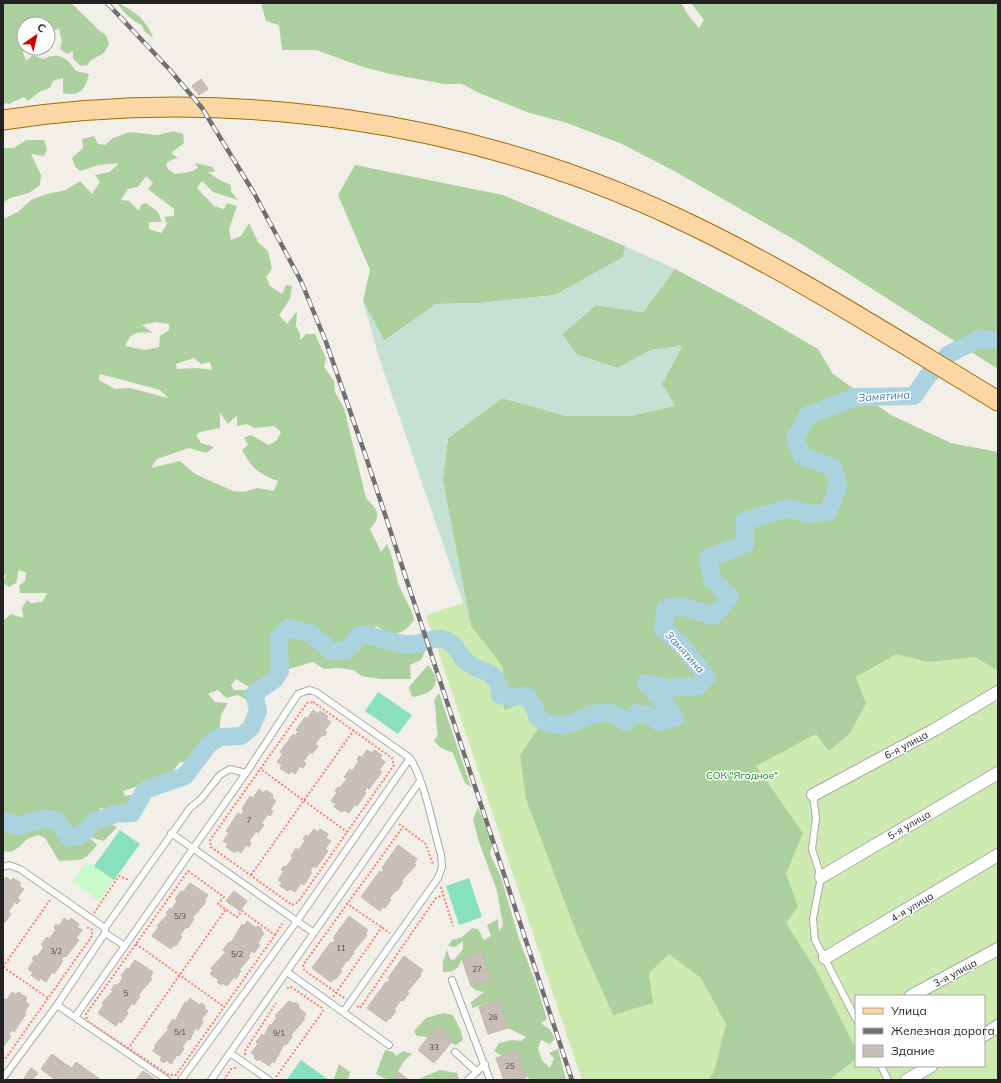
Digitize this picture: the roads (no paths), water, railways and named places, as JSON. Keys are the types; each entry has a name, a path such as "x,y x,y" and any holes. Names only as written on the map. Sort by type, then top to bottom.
{"main road":[{"path":"3,120 43,114 101,110 202,108 252,110 336,118 400,129 461,142 568,174 677,218 749,253 998,401"}],"street":[{"name":"6-я улица","path":"813,795 934,730 998,692"},
{"name":"5-я улица","path":"821,877 998,773"},
{"name":"4-я улица","path":"825,958 998,855"},
{"name":"3-я улица","path":"913,995 998,948"},
{"path":"985,1034 998,1026"},
{"path":"907,1080 929,1067"}],"lane":[{"path":"75,1017 246,772 298,694 309,690 316,692 410,758 420,781 441,856 442,867 438,878 343,1012"},
{"path":"181,1080 297,921 410,758"},
{"path":"3,1078 57,1005 136,884 190,808 201,799 220,774 230,770 246,772"},
{"path":"211,1080 420,781"},
{"path":"813,795 816,818 812,849 821,877 813,919 815,940 855,1017"},
{"path":"172,833 314,933"},
{"path":"3,867 9,865 20,869 91,918 124,946"},
{"path":"287,972 389,1045"},
{"path":"452,980 490,1080"},
{"path":"57,1005 127,1050 167,1080"},
{"path":"455,1052 477,1072"},
{"path":"230,1053 269,1077"},
{"path":"468,1080 485,1064"},
{"path":"882,1067 888,1080"}],"waterway":[{"name":"Замятина","path":"3,821 18,826 45,818 57,821 68,837 80,836 94,822 115,814 132,813 145,790 185,776 209,744 220,737 241,736 251,728 258,711 254,694 274,680 280,671 279,637 288,628 310,633 331,651 346,651 361,634 401,644 415,644 436,639 448,641 452,643 464,660 474,667 490,673 497,680 500,695 512,697 527,696 534,707 537,717 549,723 559,725 567,724 599,713 610,713 626,722 637,713 651,716 659,722 675,718 666,704 646,683 665,688 698,686 707,677 684,648 663,628 666,608 683,607 714,616 730,597 712,579 708,558 745,544 745,521 789,508 810,514 828,512 838,487 834,468 802,456 795,438 808,415 856,397 914,396 927,377 949,354 979,339 998,340"}],"railway":[{"path":"107,3 170,70 202,108 254,193 301,281 326,342 365,454 572,1080"}],"park label":[{"name":"СОК \"Ягодное\"","path":"742,775"}]}
